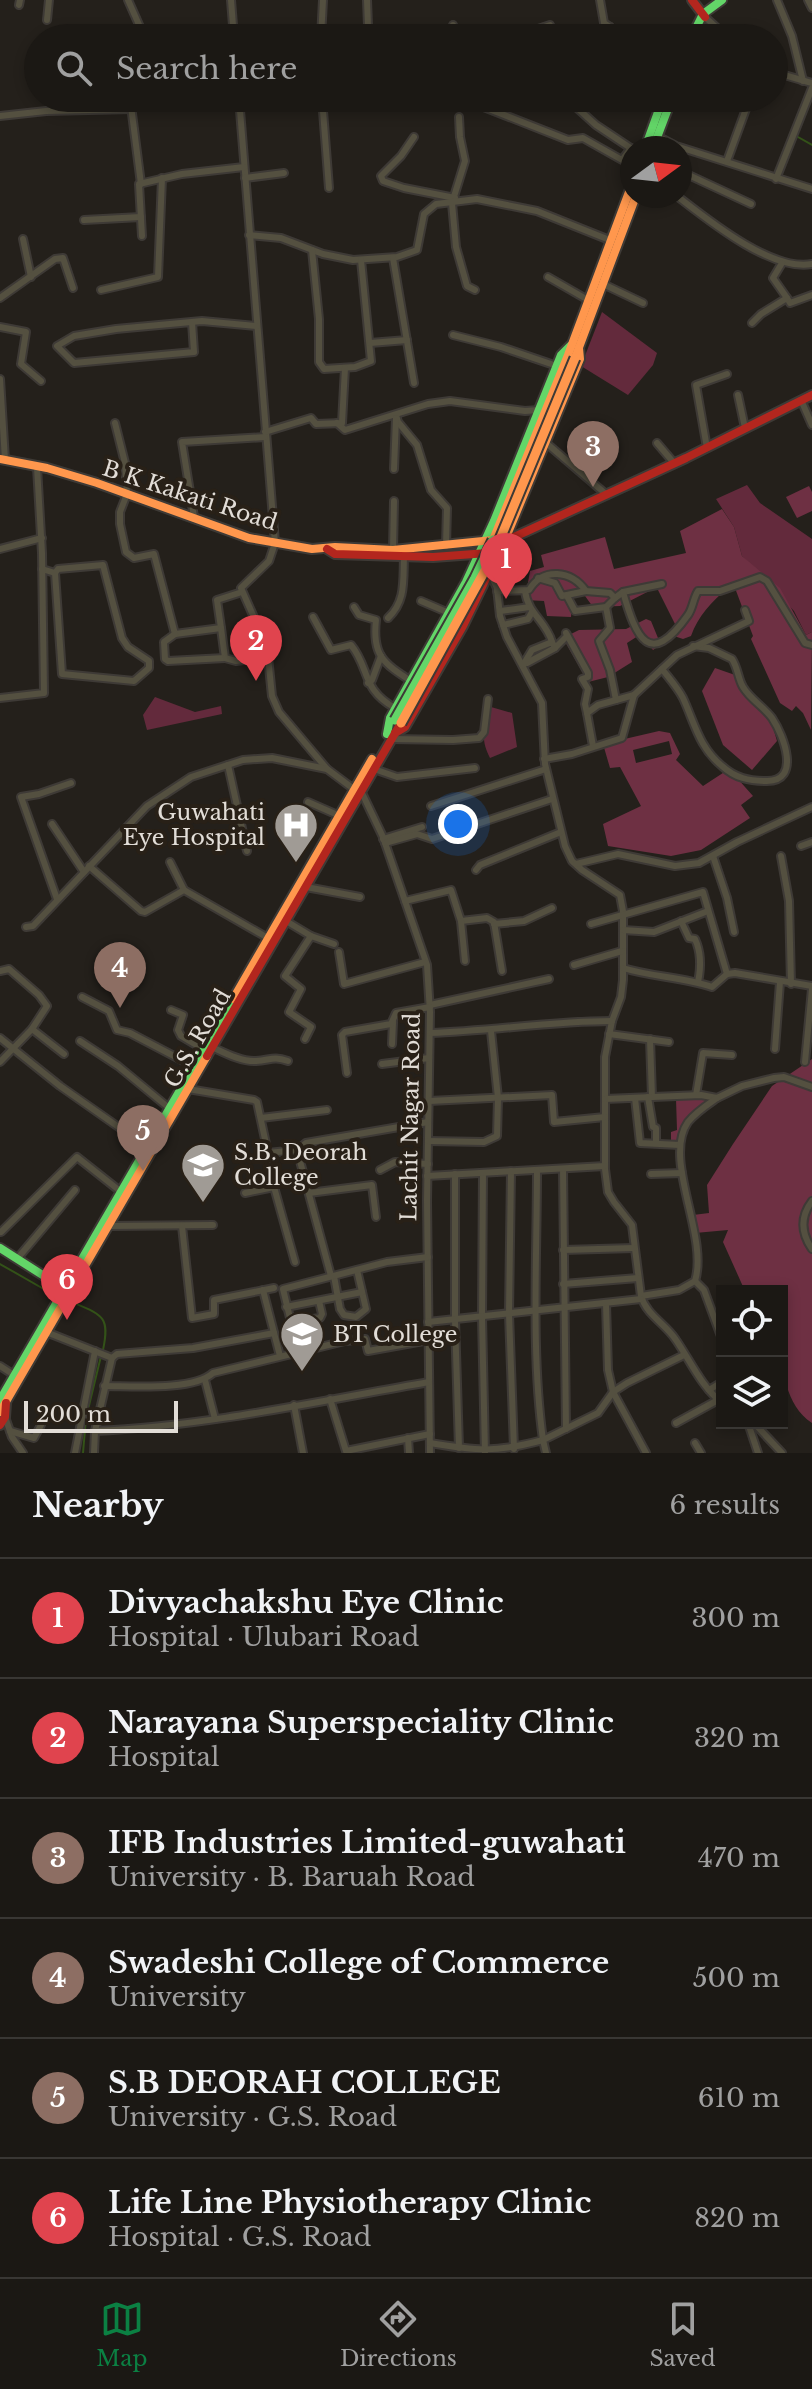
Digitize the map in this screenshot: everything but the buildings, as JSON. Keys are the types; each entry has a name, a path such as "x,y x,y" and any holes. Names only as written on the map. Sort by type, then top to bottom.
{"main road":[{"path":"692,0 704,16"},
{"path":"700,24 712,7 722,0"},
{"path":"654,135 660,112"},
{"path":"654,135 665,112"},
{"path":"391,735 493,556 576,344 603,284 625,208"},
{"path":"391,735 405,727 509,538 580,359 576,344 588,300 630,208"},
{"path":"391,735 390,718 449,614 485,542 561,355 576,344"},
{"path":"509,538 707,448 812,395"},
{"name":"B K Kakati Road","path":"2,460 97,483 249,538 275,543 327,549 393,550 509,538"},
{"path":"327,549 335,554 404,557 479,554 501,548"},
{"path":"449,614 468,616"},
{"path":"449,614 462,627"},
{"name":"G.S. Road","path":"2,1400 109,1226 188,1089 268,938 340,816 374,769 391,735"},
{"name":"G.S. Road","path":"2,1400 63,1288 193,1066 208,1048 286,921 391,735"},
{"path":"0,1248 63,1288"},
{"path":"2,1400 4,1421"}],"street":[{"path":"47,20 49,0"},
{"path":"128,0 139,24"},
{"path":"231,0 233,24"},
{"path":"322,24 323,0"},
{"path":"367,0 368,24"},
{"path":"600,0 606,24"},
{"path":"777,0 787,24"},
{"path":"808,0 812,8"},
{"path":"704,16 713,24"},
{"path":"788,26 803,81"},
{"path":"776,179 812,85 788,76"},
{"path":"0,116 37,112"},
{"path":"132,112 141,184 142,236"},
{"path":"240,112 275,543 269,561 241,588 267,647 272,696 279,712 327,769 359,792"},
{"path":"323,112 329,188"},
{"path":"497,112 568,140 580,137 620,159"},
{"path":"582,112 620,140"},
{"path":"727,161 746,112"},
{"path":"459,117 465,161 454,200 456,247 467,286 475,290"},
{"path":"654,135 676,146 812,189"},
{"path":"414,137 381,176 383,181 454,200"},
{"path":"141,184 162,178 244,167"},
{"path":"245,178 284,173"},
{"path":"692,177 751,204"},
{"path":"101,290 158,277 162,178"},
{"path":"249,235 281,238 312,250 361,260 393,258 417,250 424,214 436,204 477,199 537,211 614,243"},
{"path":"692,206 736,237 782,263 812,264"},
{"path":"84,220 141,217"},
{"path":"23,239 31,277"},
{"path":"312,250 319,319 319,362 324,369 345,368 371,361 361,260"},
{"path":"0,298 55,259 63,258 73,288"},
{"path":"393,258 414,383"},
{"path":"782,263 773,278 790,303 812,295"},
{"path":"548,277 588,300"},
{"path":"603,284 643,303"},
{"path":"752,323 787,298"},
{"path":"192,322 194,352 74,363 57,346 68,338 82,334 192,322 257,326"},
{"path":"0,327 26,332 21,364 41,381"},
{"path":"453,335 512,350 557,366"},
{"path":"370,343 407,340"},
{"path":"194,517 182,442 265,434 311,418 316,424 342,423 345,368"},
{"path":"707,448 696,385 727,374"},
{"path":"0,379 2,460"},
{"path":"738,395 745,428"},
{"path":"801,400 812,425"},
{"path":"337,423 345,430 428,404 450,401 513,410 539,410"},
{"path":"394,469 396,415"},
{"path":"396,415 417,445 431,490 447,508 446,546"},
{"path":"115,423 125,463 127,494 120,512 126,552 134,558 154,554 175,634"},
{"path":"545,442 607,495"},
{"path":"657,443 674,463"},
{"path":"0,698 44,693 42,538 37,467"},
{"path":"393,550 394,501"},
{"path":"0,549 42,538"},
{"path":"479,554 491,573 507,637 542,703 544,759 565,846 576,864 620,895 623,915 621,997 612,1021 604,1064 608,1192 632,1225 641,1297 650,1315 679,1343 684,1355 716,1398"},
{"path":"388,618 399,607 404,557"},
{"path":"103,565 122,638 128,647 148,659 149,668 134,681 64,675 61,672 58,638 55,574 58,569 103,565"},
{"path":"42,571 55,574"},
{"path":"497,591 529,590 538,578 556,573 576,579 586,591"},
{"path":"623,592 638,635 646,642 655,644 664,642 691,612 698,591 720,591 760,577 767,581 805,643 812,645"},
{"path":"538,578 555,583 562,596 586,591 610,593 615,598"},
{"path":"567,596 575,611 606,607 623,592 662,584"},
{"path":"525,591 531,610 548,629 553,645"},
{"path":"225,658 217,600 242,592"},
{"path":"421,601 449,614"},
{"path":"354,607 359,615 376,620 374,639 381,656 387,665 411,681"},
{"path":"606,607 610,628 599,641 610,670 616,700"},
{"path":"500,611 531,610"},
{"path":"503,625 528,619 531,610"},
{"path":"587,713 598,705 634,695 677,655 749,621 745,610"},
{"path":"313,617 331,650 351,645 368,683 395,708"},
{"path":"221,628 175,634 164,642 165,659 225,658 236,661 268,657"},
{"path":"523,665 566,634 588,673 588,677 582,679 588,689 585,704 593,746"},
{"path":"42,639 58,638"},
{"path":"662,669 682,696 703,748 723,768 750,781 780,778 786,772 788,763 781,734 772,718 744,690 732,659 709,648 693,646"},
{"path":"368,683 381,656"},
{"path":"544,759 572,754 622,738 634,695"},
{"path":"391,735 453,740 479,738 484,732 488,699"},
{"path":"26,927 33,926 147,806 191,777 243,760 272,758 327,769"},
{"path":"228,765 247,851"},
{"path":"374,769 397,777 475,768"},
{"path":"431,806 546,769"},
{"path":"57,899 21,797 71,783"},
{"name":"Lachit Nagar Road","path":"359,792 384,841 405,901 425,962 430,1006 427,1176 430,1453"},
{"path":"384,841 417,834 432,839 552,799"},
{"path":"308,802 340,816"},
{"path":"576,864 618,854 675,866 699,863 812,807"},
{"path":"52,824 86,869 143,912 184,890"},
{"path":"384,841 422,827"},
{"path":"476,870 480,865 561,832"},
{"path":"801,846 812,842"},
{"path":"713,856 734,932"},
{"path":"781,856 789,901 791,984"},
{"path":"170,862 184,890 268,938"},
{"path":"306,887 360,897"},
{"path":"405,901 451,890 461,921 465,961"},
{"path":"591,924 703,892 727,974"},
{"path":"494,924 524,921 552,908"},
{"path":"623,930 654,932 708,911"},
{"path":"461,921 487,918 494,924 502,971"},
{"path":"286,921 311,936 334,944"},
{"path":"681,921 689,938 695,939 698,945 698,982"},
{"path":"305,1039 311,1027 289,1012 301,989 285,976 311,936"},
{"path":"574,965 622,951"},
{"path":"339,952 344,984 425,962"},
{"path":"623,968 712,987 727,974 735,973 812,987 805,1062"},
{"path":"0,971 9,969 47,1006 32,1029 0,1062"},
{"path":"392,1044 396,1013 549,979"},
{"path":"775,1049 780,982"},
{"path":"82,997 109,1011 117,1030 130,1033 193,1066"},
{"path":"171,1010 183,1015 178,1030 181,1036 208,1048 246,1060 258,1061 272,1056 288,1061"},
{"path":"430,1033 612,1021"},
{"path":"347,1073 342,1035 393,1022"},
{"path":"32,1029 64,1054"},
{"path":"428,1141 492,1140 497,1136 498,1098 491,1031"},
{"path":"609,1034 669,1042"},
{"path":"0,1038 60,1086 147,1147"},
{"path":"650,1039 650,1097 656,1142"},
{"path":"80,1041 118,1066 169,1108"},
{"path":"696,1095 703,1053 732,1055"},
{"path":"382,1064 429,1058"},
{"path":"428,1322 606,1304 685,1289 695,1281 697,1252 682,1173 680,1145 686,1125 717,1098 742,1086 784,1077 812,1087"},
{"path":"188,1089 254,1100 295,1262"},
{"path":"429,1101 552,1095 554,1122 605,1117"},
{"path":"605,1099 696,1095 717,1098"},
{"path":"635,1098 640,1143 680,1145"},
{"path":"261,1118 327,1110"},
{"path":"268,1153 297,1150 306,1143 428,1122"},
{"path":"297,1150 344,1315 356,1317 366,1309 357,1270"},
{"path":"1,1232 77,1157 120,1191"},
{"path":"380,1170 395,1162 428,1164"},
{"path":"427,1176 605,1166"},
{"path":"563,1169 566,1429"},
{"path":"537,1170 539,1415 546,1453"},
{"path":"511,1171 509,1314 514,1449"},
{"path":"483,1173 485,1453"},
{"path":"651,1174 682,1173"},
{"path":"455,1174 459,1448"},
{"path":"309,1193 372,1185 376,1217"},
{"path":"245,1193 274,1187"},
{"path":"17,1259 75,1190"},
{"path":"812,1201 803,1225 812,1249"},
{"path":"109,1226 213,1225"},
{"path":"182,1226 192,1318 214,1314 214,1300 274,1288"},
{"path":"563,1250 634,1248"},
{"path":"319,1301 320,1318 291,1322 283,1289 357,1270 428,1257"},
{"path":"563,1284 638,1278"},
{"path":"695,1281 704,1290 716,1323"},
{"path":"263,1290 280,1356"},
{"path":"286,1307 362,1292"},
{"path":"606,1304 608,1370 613,1392 646,1453"},
{"path":"46,1332 112,1358"},
{"path":"94,1453 104,1386 112,1358 117,1354 193,1348 274,1333"},
{"path":"104,1386 165,1385 205,1380 213,1373 365,1339 368,1351 429,1340"},
{"path":"75,1453 95,1351"},
{"path":"330,1399 346,1451 408,1438 430,1438 485,1453 514,1449 566,1429 598,1413 613,1392 684,1355"},
{"path":"0,1366 14,1375"},
{"path":"205,1380 215,1419"},
{"path":"95,1431 141,1429 215,1419 429,1382"},
{"path":"709,1390 716,1386"},
{"path":"676,1423 716,1404"},
{"path":"294,1405 303,1453"},
{"path":"4,1421 34,1438 41,1425"},
{"path":"4,1421 23,1453"},
{"path":"750,1429 758,1453"},
{"path":"760,1429 782,1453"},
{"path":"408,1438 409,1453"},
{"path":"695,1443 701,1453"}],"shaded area":[{"path":"602,312 657,353 653,365 628,395 581,366"},
{"path":"747,485 760,503 812,539 812,632 806,635 794,611 742,556 734,527 716,499"},
{"path":"809,486 812,511 797,518 786,497"},
{"path":"722,509 734,527 742,556 780,588 806,635 812,632 811,730 796,706 792,711 780,703 751,639 753,636 735,588 728,588 711,604 691,636 683,639 674,636 653,650 641,634 627,643 632,662 608,677 588,682 563,638 579,630 626,629 646,619 651,621 658,638 661,638 677,628 658,590 653,589 620,606 593,607 585,596 573,593 571,617 547,616 544,601 525,600 530,571 544,567 541,555 605,537 614,569 686,553 680,531"},
{"path":"715,668 735,675 769,713 777,741 752,770 723,745 702,691"},
{"path":"155,697 195,712 221,706 222,714 147,730 143,715"},
{"path":"491,707 512,713 517,747 490,758 484,732"},
{"path":"659,731 670,733 680,754 676,760 703,786 729,769 753,796 741,805 750,818 701,850 671,856 608,846 603,824 641,806 620,767 610,768 603,744","holes":["669,741 672,754 636,763 633,750"]},
{"path":"812,1059 812,1423 800,1412 788,1389 788,1285 742,1285 723,1242 728,1230 695,1233 693,1215 709,1213 707,1185 772,1086"},
{"path":"676,1099 709,1099 685,1125 678,1145 671,1144 671,1132 677,1130"}],"waterway":[{"path":"798,137 812,145"},
{"path":"0,1264 49,1292"},
{"path":"74,1303 102,1319 106,1330 103,1350"},
{"path":"83,1453 86,1418 101,1356"}],"traffic: fast":[{"path":"698,24 703,14 722,0"},
{"path":"649,136 658,112"},
{"path":"658,136 667,112"},
{"path":"387,734 390,718 466,582 561,355 570,346"},
{"path":"395,720 493,540"},
{"path":"0,1400 233,999"},
{"path":"0,1248 63,1288"}],"traffic: slow":[{"path":"493,540 623,208"},
{"path":"575,358 631,208"},
{"path":"505,540 580,359 579,348"},
{"path":"401,723 493,556 575,358"},
{"path":"0,459 47,468 97,483 249,538 312,549 393,550 512,538"},
{"path":"233,999 372,759"},
{"path":"0,1412 207,1056"}],"traffic: jam":[{"path":"692,0 705,17"},
{"path":"327,549 335,554 433,557 488,553 501,548 512,538 686,458 812,395"},
{"path":"395,733 405,727 463,626 499,552"},
{"path":"207,1056 401,723"},
{"path":"0,1425 5,1417 6,1403"}],"place":[{"name":"IFB Industries Limited-guwahati","path":"593,487"},
{"name":"Divyachakshu Eye Clinic","path":"506,599"},
{"name":"Narayana Superspeciality Clinic","path":"256,681"},
{"name":"Guwahati Eye Hospital","path":"296,864"},
{"name":"Swadeshi College of Commerce","path":"120,1008"},
{"name":"S.B DEORAH COLLEGE","path":"143,1171"},
{"name":"S.B. Deorah College","path":"203,1204"},
{"name":"Life Line Physiotherapy Clinic","path":"67,1320"},
{"name":"BT College","path":"302,1373"}]}
